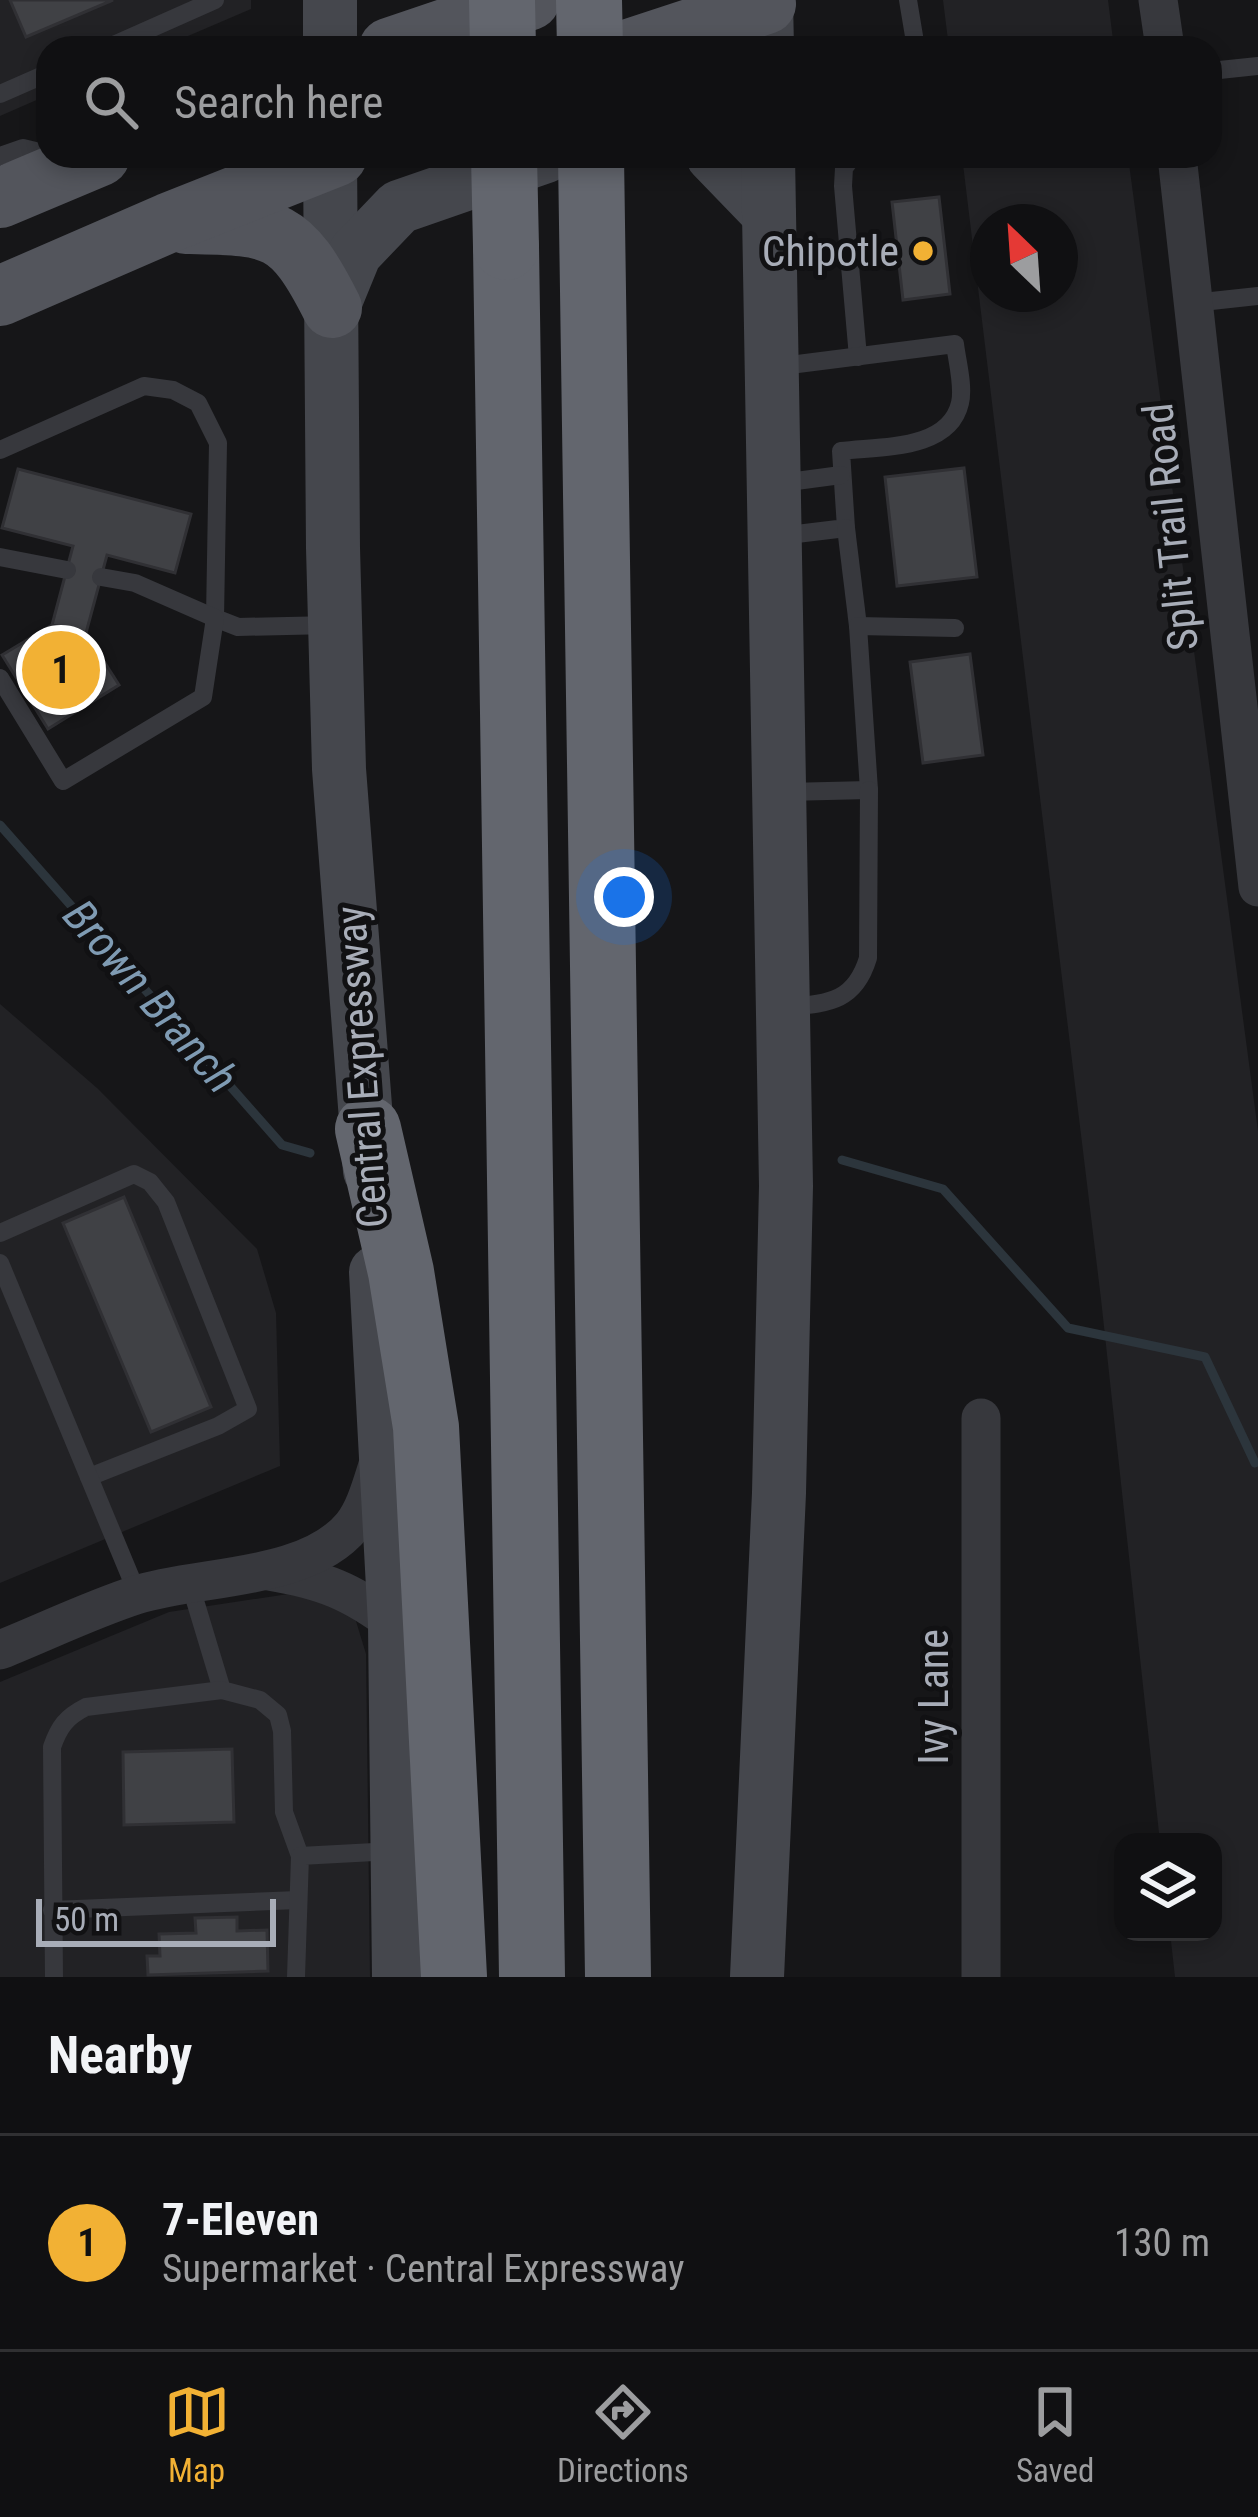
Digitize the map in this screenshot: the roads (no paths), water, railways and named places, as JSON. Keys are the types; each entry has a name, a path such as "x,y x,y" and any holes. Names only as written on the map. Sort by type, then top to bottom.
{"highway":[{"path":"502,0 503,36"},
{"path":"589,0 590,36"},
{"path":"504,168 532,1977"},
{"path":"591,168 618,1977"},
{"path":"368,1129 401,1272 426,1427 454,1977"}],"main road":[{"path":"330,0 330,36"},
{"path":"424,36 530,0"},
{"path":"679,36 769,13"},
{"path":"0,198 52,168"},
{"path":"0,296 305,168"},
{"name":"Central Expressway","path":"333,168 339,770 368,1129 395,1624 399,1977"},
{"path":"332,308 356,253 399,207 511,168"},
{"path":"725,168 769,214"},
{"path":"758,1977 784,1318 784,1008 768,168"},
{"path":"167,223 270,230 290,242 310,266 332,308"}],"street":[{"path":"1158,0 1163,36"},
{"name":"Split Trail Road","path":"1178,168 1258,887"},
{"name":"Ivy Lane","path":"981,1418 981,1977"},
{"path":"0,1650 138,1595 264,1570 334,1542 354,1525 385,1447"},
{"path":"264,1570 329,1583 395,1624"}],"lane":[{"path":"133,36 215,0"},
{"path":"908,0 914,36"},
{"path":"1222,70 1258,66"},
{"path":"0,94 36,79"},
{"path":"0,156 23,148 36,150"},
{"path":"844,168 859,357"},
{"path":"1193,303 1258,296"},
{"path":"772,367 955,344 961,402 942,433 841,451 869,790 868,958 861,981 843,996 824,1004 784,1008"},
{"path":"0,450 144,386 173,390 198,403 218,442 215,618 202,697 63,781 0,678"},
{"path":"775,510 841,475"},
{"path":"775,510 846,528"},
{"path":"0,556 67,570"},
{"path":"101,577 135,584 238,627 335,625"},
{"path":"858,626 955,628"},
{"path":"781,792 869,790"},
{"path":"0,1233 134,1174 150,1182 166,1202 248,1408 218,1426 89,1477"},
{"path":"0,1263 138,1595"},
{"path":"190,1584 222,1690"},
{"path":"54,1977 52,1747 59,1727 86,1707 222,1690 260,1700 278,1715 284,1812 300,1856 296,1977"},
{"path":"300,1856 398,1851"},
{"path":"52,1910 298,1900"}],"waterway":[{"name":"Brown Branch","path":"0,825 282,1145 310,1153"},
{"name":"Brown Branch","path":"842,1160 943,1189 1068,1328 1205,1357 1255,1463"}],"place":[{"name":"Chipotle","path":"923,251"},
{"name":"7-Eleven","path":"61,670"}]}
